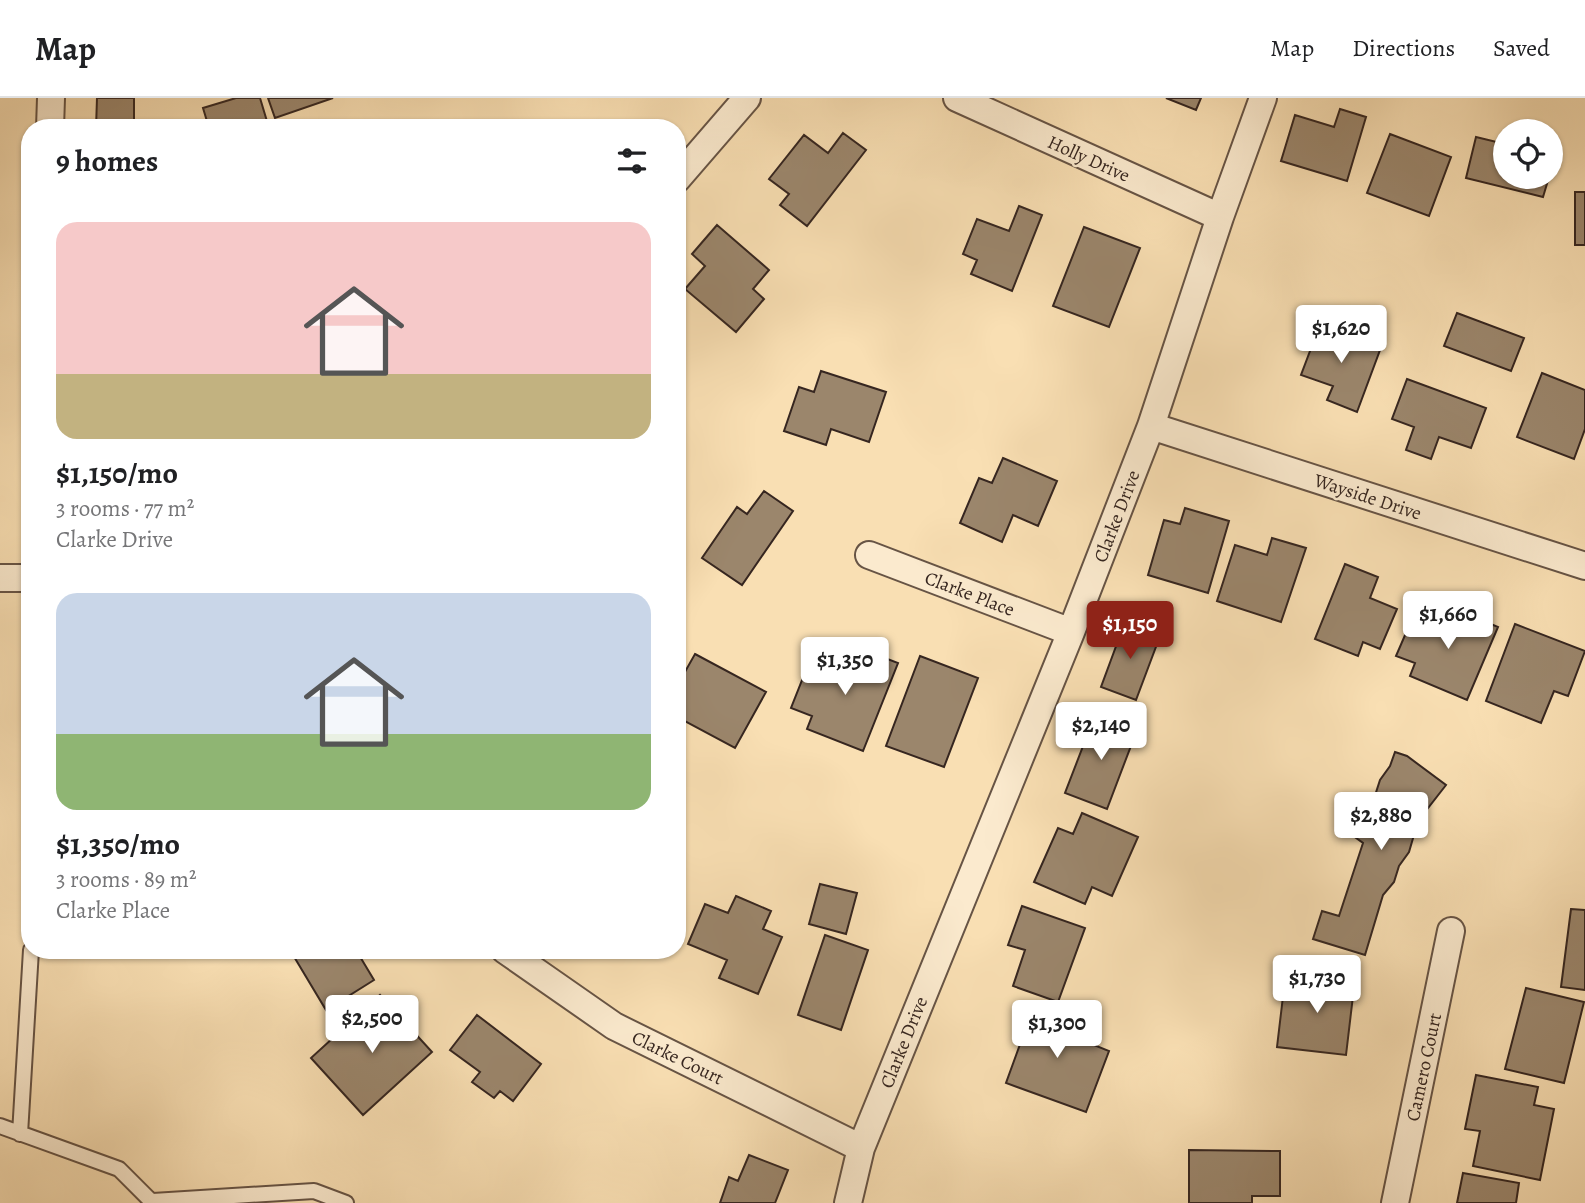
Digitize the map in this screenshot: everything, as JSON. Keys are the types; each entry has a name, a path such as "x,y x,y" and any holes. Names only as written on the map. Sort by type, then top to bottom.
{"street":[{"path":"50,119 51,98"},
{"path":"686,169 747,98"},
{"name":"Holly Drive","path":"957,98 1220,217"},
{"name":"Clarke Drive","path":"848,1203 860,1148 1071,632 1151,426 1220,217 1264,98"},
{"name":"Wayside Drive","path":"1151,426 1585,566"},
{"name":"Clarke Place","path":"869,555 1071,632"},
{"path":"0,578 21,578"},
{"name":"Camero Court","path":"1395,1203 1451,931"},
{"name":"Clarke Court","path":"518,959 614,1026 860,1148"}],"lane":[{"path":"20,1134 30,959"},
{"path":"0,1126 118,1169 153,1202 314,1191 346,1203"}],"building":[{"path":"97,98 134,98 134,119 96,119"},
{"path":"236,98 260,98 266,119 206,119 203,108"},
{"path":"268,98 333,98 275,118"},
{"path":"1166,98 1201,98 1196,110"},
{"path":"1340,109 1366,117 1347,181 1281,161 1295,115 1334,127"},
{"path":"843,133 866,150 807,226 780,205 789,194 769,179 804,135 828,153"},
{"path":"1390,134 1451,157 1429,216 1367,193"},
{"path":"1476,137 1493,141 1493,185 1466,178"},
{"path":"1511,189 1545,189 1543,197"},
{"path":"1575,192 1585,192 1585,245 1575,245"},
{"path":"1019,206 1042,215 1012,291 971,274 977,260 963,254 977,219 1009,231"},
{"path":"717,225 769,270 753,289 764,299 736,332 686,290 705,266 692,254"},
{"path":"1084,227 1140,248 1109,327 1053,306"},
{"path":"1457,313 1524,338 1511,371 1444,346"},
{"path":"1321,322 1363,338 1360,343 1380,350 1357,412 1327,400 1333,386 1301,375"},
{"path":"821,371 886,392 869,442 831,429 826,445 784,431 799,387 814,392"},
{"path":"1542,373 1585,390 1585,429 1574,459 1517,437"},
{"path":"1407,379 1486,408 1471,448 1439,437 1431,459 1406,450 1414,427 1392,419"},
{"path":"1003,458 1057,481 1038,526 1013,515 1002,542 960,523 979,478 992,483"},
{"path":"764,491 793,511 742,585 702,558 737,507 747,514"},
{"path":"1185,508 1229,521 1208,593 1148,575 1164,520 1180,524"},
{"path":"1272,538 1306,548 1281,622 1217,601 1235,545 1267,555"},
{"path":"1345,564 1378,577 1370,598 1397,609 1380,649 1363,642 1358,656 1315,639"},
{"path":"1458,610 1498,627 1467,700 1410,676 1415,663 1396,656 1415,612 1450,627"},
{"path":"1125,622 1160,636 1136,700 1101,687"},
{"path":"1515,624 1585,651 1568,696 1554,691 1541,723 1486,701"},
{"path":"859,648 898,663 863,751 807,729 812,716 791,708 812,655 850,669"},
{"path":"695,654 766,692 735,748 686,722 686,670"},
{"path":"920,656 978,678 944,767 886,746"},
{"path":"1095,715 1137,730 1107,809 1065,793"},
{"path":"1395,752 1407,756 1446,785 1418,821 1409,852 1399,866 1394,882 1383,895 1365,955 1313,939 1322,911 1339,916 1363,843 1352,835 1370,811 1380,780 1390,766"},
{"path":"1082,813 1138,837 1112,896 1092,887 1085,904 1034,882 1058,828 1073,834"},
{"path":"820,884 857,893 846,934 809,924"},
{"path":"736,896 771,911 763,929 782,937 758,994 719,978 727,960 688,944 705,904 728,913"},
{"path":"1022,906 1085,928 1058,1002 1013,986 1025,950 1008,945"},
{"path":"1571,909 1585,910 1585,990 1561,987"},
{"path":"825,935 868,950 841,1030 798,1015"},
{"path":"295,959 361,959 374,980 326,1010"},
{"path":"1303,974 1355,979 1346,1055 1277,1047 1284,988 1302,990"},
{"path":"1526,988 1584,1002 1564,1083 1505,1069"},
{"path":"380,995 432,1052 363,1115 311,1058"},
{"path":"1035,1003 1086,1022 1079,1039 1109,1051 1086,1112 1006,1083"},
{"path":"477,1015 541,1064 513,1101 500,1091 494,1098 472,1082 480,1072 450,1050"},
{"path":"1476,1075 1538,1087 1534,1105 1554,1109 1540,1180 1473,1166 1480,1131 1465,1129"},
{"path":"1189,1150 1280,1151 1280,1196 1252,1196 1252,1203 1189,1203"},
{"path":"749,1155 788,1170 775,1203 720,1203 729,1177 738,1181"},
{"path":"1463,1173 1519,1183 1516,1203 1457,1203"}]}
